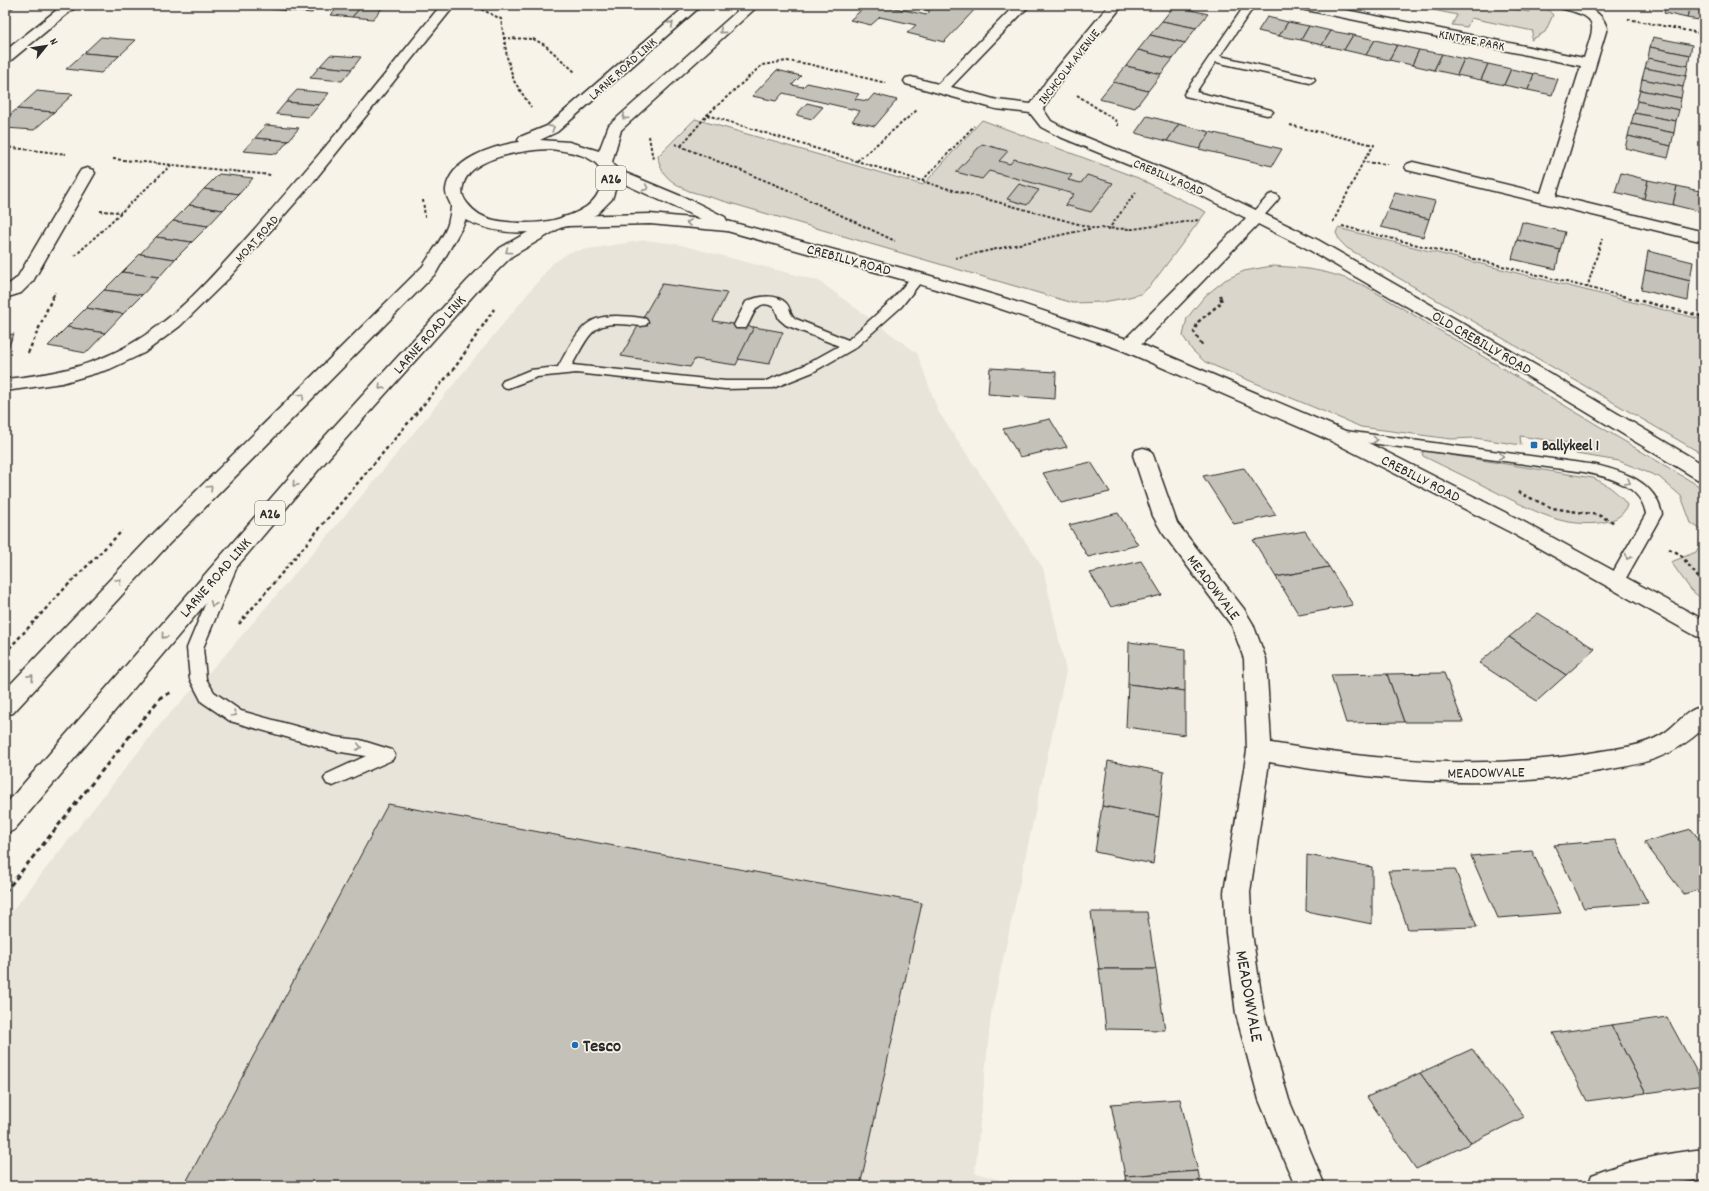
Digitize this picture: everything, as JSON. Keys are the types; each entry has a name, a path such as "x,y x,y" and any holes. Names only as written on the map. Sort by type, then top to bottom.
{"street":[{"path":"5,58 71,5"},
{"name":"MOAT ROAD","path":"10,384 64,378 88,371 118,359 168,327 188,311 309,178 448,5"},
{"name":"LARNE ROAD LINK","path":"504,149 552,129 695,5"},
{"name":"A26","path":"458,207 471,218 491,226 516,228 542,227 561,223 585,214 598,205 607,195 612,184 607,167 614,128 752,5"},
{"path":"940,90 1023,5"},
{"name":"INCHCOLM AVENUE","path":"1035,109 1052,83 1116,5"},
{"name":"KINTYRE PARK","path":"1301,5 1359,10 1588,62"},
{"path":"1547,199 1588,62 1600,28 1599,21 1593,16 1580,9 1565,5"},
{"path":"911,81 996,104 1035,109"},
{"name":"CREBILLY ROAD","path":"1035,109 1046,124 1063,133 1153,169 1257,216"},
{"name":"A26","path":"5,706 82,619 190,508 430,269 456,224 458,207 453,194 456,181 466,168 504,149 527,145 558,145 572,147 590,153 607,167"},
{"name":"CREBILLY ROAD","path":"607,167 728,226"},
{"path":"1413,167 1704,237"},
{"path":"5,293 15,289 24,281 86,173"},
{"path":"1129,346 1257,216"},
{"name":"OLD CREBILLY ROAD","path":"1257,216 1312,244 1544,378 1704,474"},
{"name":"CREBILLY ROAD","path":"561,223 650,220 728,226 918,278 998,302 1129,346 1336,435 1517,527 1704,630"},
{"name":"LARNE ROAD LINK","path":"5,823 324,450 473,285 506,252 561,223"},
{"name":"MEADOWVALE","path":"1143,455 1168,527 1236,615 1242,624 1252,650 1256,669 1259,751 1237,892 1239,933 1250,1014 1261,1056 1274,1100 1310,1186"},
{"name":"MEADOWVALE","path":"1259,751 1331,764 1394,771 1458,774 1511,774 1587,765 1654,750 1668,743 1701,716"},
{"path":"1603,1186 1670,1168 1704,1164"}],"lane":[{"path":"1250,5 1189,94 1267,112"},
{"path":"1214,58 1310,80"},
{"path":"1257,216 1273,198"},
{"path":"508,384 535,373 563,369 598,370 725,385 768,385 808,369 850,345 870,329 896,304 918,278"},
{"path":"741,325 751,305 760,301 772,301 781,306 784,315 791,322 850,345"},
{"path":"563,369 587,327 594,323 612,318 641,322"},
{"path":"1336,435 1571,466 1610,474 1627,480 1647,494 1652,501 1654,514 1640,534 1616,581"},
{"path":"234,555 195,648 198,679 208,697 236,716 335,744 360,747 386,755 332,779"}],"path":[{"path":"476,7 501,19 503,38 514,81 531,107"},
{"path":"1593,16 1631,20 1704,34"},
{"path":"503,38 533,39 545,45 576,74"},
{"path":"681,146 707,115 762,65 787,61 808,64 886,83 911,81"},
{"path":"1052,83 1070,90 1118,122 1119,155"},
{"path":"857,161 940,90"},
{"path":"922,180 996,104"},
{"path":"1267,112 1273,121 1374,145 1363,162 1332,224 1704,317"},
{"path":"707,115 857,161 1093,228 1108,230 1201,220"},
{"path":"649,133 650,150 654,161"},
{"path":"674,144 758,176 847,215 901,245"},
{"path":"5,147 71,155"},
{"path":"109,159 309,178"},
{"path":"1363,162 1413,167"},
{"path":"72,259 172,165"},
{"path":"1108,230 1153,169"},
{"path":"422,198 426,218"},
{"path":"1587,288 1610,214"},
{"path":"918,278 935,263 1093,228"},
{"path":"10,384 56,289"},
{"path":"235,628 456,366 498,304"},
{"path":"5,653 65,588 127,526"},
{"path":"5,892 161,697 198,679"}],"shaded area":[{"path":"1410,5 1493,5 1529,12 1531,5 1535,5 1544,7 1553,15 1545,32 1531,40 1533,31 1471,18 1467,27 1452,25 1457,15"},
{"path":"695,119 923,185 982,120 1138,178 1206,212 1151,285 1141,294 1103,302 1073,303 689,191 673,182 664,174 659,163 658,156"},
{"path":"1338,228 1704,320 1704,455 1347,248 1340,241 1336,233"},
{"path":"645,240 677,244 819,281 917,353 938,411 1043,568 1066,671 991,1014 975,1173 1017,1184 1017,1186 5,1186 5,920 162,722 225,655 371,485 553,263 570,252"},
{"path":"1272,266 1321,271 1342,277 1367,287 1704,489 1704,532 1691,523 1681,496 1659,477 1619,461 1576,454 1574,444 1520,436 1521,445 1475,438 1451,439 1361,427 1205,362 1192,350 1183,336 1187,318 1205,296 1225,280 1244,271"},
{"path":"1425,451 1593,478 1612,489 1627,505 1623,513 1607,522 1585,524 1556,519 1528,508 1423,456 1422,453"},
{"path":"1704,537 1704,601 1691,590 1671,562 1696,552"}],"building":[{"path":"5,5 17,5 10,10 5,10"},
{"path":"274,5 297,5 291,11 270,9"},
{"path":"297,5 319,5 312,13 291,11"},
{"path":"340,5 363,5 352,17 331,15"},
{"path":"363,5 385,5 373,19 352,17"},
{"path":"867,5 893,5 891,7 926,15 930,11 922,9 926,5 979,5 944,42 907,33 916,25 880,17 871,25 850,20"},
{"path":"1666,5 1690,5 1687,18 1664,13"},
{"path":"1690,5 1704,6 1704,21 1687,18"},
{"path":"1174,6 1208,14 1196,28 1162,21"},
{"path":"1267,17 1288,22 1279,36 1258,31"},
{"path":"1162,21 1196,28 1185,43 1150,35"},
{"path":"1288,22 1309,26 1301,40 1279,36"},
{"path":"1309,26 1331,31 1322,45 1301,40"},
{"path":"1331,31 1353,35 1344,50 1322,45"},
{"path":"1150,35 1185,43 1173,59 1138,50"},
{"path":"1353,35 1375,40 1366,55 1344,50"},
{"path":"101,37 136,40 119,56 84,53"},
{"path":"1653,37 1692,45 1690,55 1650,47"},
{"path":"1375,40 1397,45 1389,60 1366,55"},
{"path":"1397,45 1419,50 1412,65 1389,60"},
{"path":"1650,47 1690,55 1688,66 1648,58"},
{"path":"1138,50 1173,59 1161,74 1126,66"},
{"path":"1419,50 1442,54 1434,70 1412,65"},
{"path":"84,53 119,56 101,73 66,69"},
{"path":"1442,54 1464,59 1457,75 1434,70"},
{"path":"330,55 361,57 352,69 320,66"},
{"path":"1648,58 1688,66 1686,76 1645,68"},
{"path":"1464,59 1488,64 1481,80 1457,75"},
{"path":"1488,64 1511,69 1504,85 1481,80"},
{"path":"320,66 352,69 342,81 310,78"},
{"path":"1126,66 1161,74 1148,91 1113,82"},
{"path":"1645,68 1686,76 1683,87 1642,79"},
{"path":"1511,69 1534,74 1528,90 1504,85"},
{"path":"777,70 801,76 792,85 803,87 807,83 859,94 855,99 868,101 874,94 897,100 875,126 852,121 860,111 783,93 776,101 752,96"},
{"path":"1534,74 1558,79 1552,95 1528,90"},
{"path":"1642,79 1683,87 1681,98 1640,90"},
{"path":"1113,82 1148,91 1135,108 1099,99"},
{"path":"297,90 329,93 319,105 286,102"},
{"path":"1640,90 1681,98 1679,110 1637,101"},
{"path":"37,91 73,94 54,112 17,109"},
{"path":"1637,101 1679,110 1676,121 1634,113"},
{"path":"286,102 319,105 309,117 276,114"},
{"path":"807,103 823,107 812,119 796,115"},
{"path":"17,109 54,112 34,130 5,128 5,119"},
{"path":"1634,113 1676,121 1674,133 1631,124"},
{"path":"1147,116 1179,124 1167,141 1135,133"},
{"path":"1179,124 1210,132 1199,149 1167,141"},
{"path":"1631,124 1674,133 1671,146 1628,136"},
{"path":"266,125 299,128 288,141 255,138"},
{"path":"1210,132 1282,149 1272,166 1199,149"},
{"path":"1628,136 1671,146 1668,158 1625,148"},
{"path":"255,138 288,141 277,154 243,151"},
{"path":"982,144 1008,151 999,161 1010,164 1014,159 1072,175 1068,180 1081,183 1087,175 1113,183 1091,212 1065,205 1074,194 989,171 982,179 956,172"},
{"path":"1621,173 1648,180 1644,199 1615,192"},
{"path":"219,174 253,178 239,194 204,189"},
{"path":"1648,180 1677,186 1673,205 1644,199"},
{"path":"1019,184 1039,190 1027,205 1007,199"},
{"path":"1677,186 1704,192 1702,212 1673,205"},
{"path":"204,189 239,194 223,210 189,205"},
{"path":"1395,192 1435,201 1429,219 1388,209"},
{"path":"189,205 223,210 208,226 173,221"},
{"path":"1388,209 1429,219 1423,237 1381,227"},
{"path":"173,221 208,226 192,242 156,237"},
{"path":"1522,222 1565,232 1560,250 1517,240"},
{"path":"156,237 192,242 175,259 140,254"},
{"path":"1517,240 1560,250 1556,269 1512,259"},
{"path":"1648,251 1693,262 1690,281 1645,270"},
{"path":"140,254 175,259 159,277 122,272"},
{"path":"1645,270 1690,281 1688,301 1641,290"},
{"path":"122,272 159,277 142,295 104,290"},
{"path":"662,284 727,293 713,321 754,327 736,365 695,359 690,367 621,356"},
{"path":"104,290 142,295 123,314 86,308"},
{"path":"86,308 123,314 105,333 67,327"},
{"path":"67,327 105,333 86,353 48,346"},
{"path":"754,327 783,332 769,364 738,359"},
{"path":"14,334 5,354 5,335"},
{"path":"990,368 1056,372 1055,399 988,394"},
{"path":"1050,419 1067,447 1020,457 1003,429"},
{"path":"1091,462 1110,492 1061,503 1043,473"},
{"path":"1244,468 1276,515 1234,524 1203,476"},
{"path":"1118,513 1138,545 1088,557 1069,525"},
{"path":"1305,531 1329,567 1276,577 1253,540"},
{"path":"1141,561 1162,595 1111,607 1090,573"},
{"path":"1329,567 1353,605 1299,615 1276,577"},
{"path":"1538,613 1595,649 1566,675 1509,637"},
{"path":"1509,637 1566,675 1537,701 1479,663"},
{"path":"1129,642 1185,649 1185,691 1128,684"},
{"path":"1444,673 1463,722 1404,722 1387,674"},
{"path":"1387,674 1404,722 1346,723 1331,675"},
{"path":"1128,684 1185,691 1185,735 1126,727"},
{"path":"1108,761 1164,772 1159,817 1102,806"},
{"name":"Tesco","path":"388,804 922,903 860,1186 184,1186"},
{"path":"1102,806 1159,817 1153,864 1095,852"},
{"path":"1691,829 1704,845 1704,888 1684,894 1644,842"},
{"path":"1615,840 1648,903 1584,908 1554,845"},
{"path":"1532,851 1561,913 1498,918 1471,856"},
{"path":"1307,855 1372,867 1372,924 1306,911"},
{"path":"1455,869 1477,927 1408,929 1388,871"},
{"path":"1091,912 1147,912 1156,969 1099,969"},
{"path":"1099,969 1156,969 1165,1030 1106,1029"},
{"path":"1667,1017 1704,1085 1646,1093 1611,1025"},
{"path":"1611,1025 1646,1093 1587,1101 1553,1033"},
{"path":"1472,1049 1524,1117 1471,1143 1420,1073"},
{"path":"1420,1073 1471,1143 1416,1169 1367,1097"},
{"path":"1180,1099 1198,1171 1125,1176 1111,1104"},
{"path":"1198,1171 1201,1186 1127,1186 1125,1176"}],"place":[{"name":"Ballykeel 1","path":"1534,445"},
{"name":"Tesco","path":"575,1045"}]}
